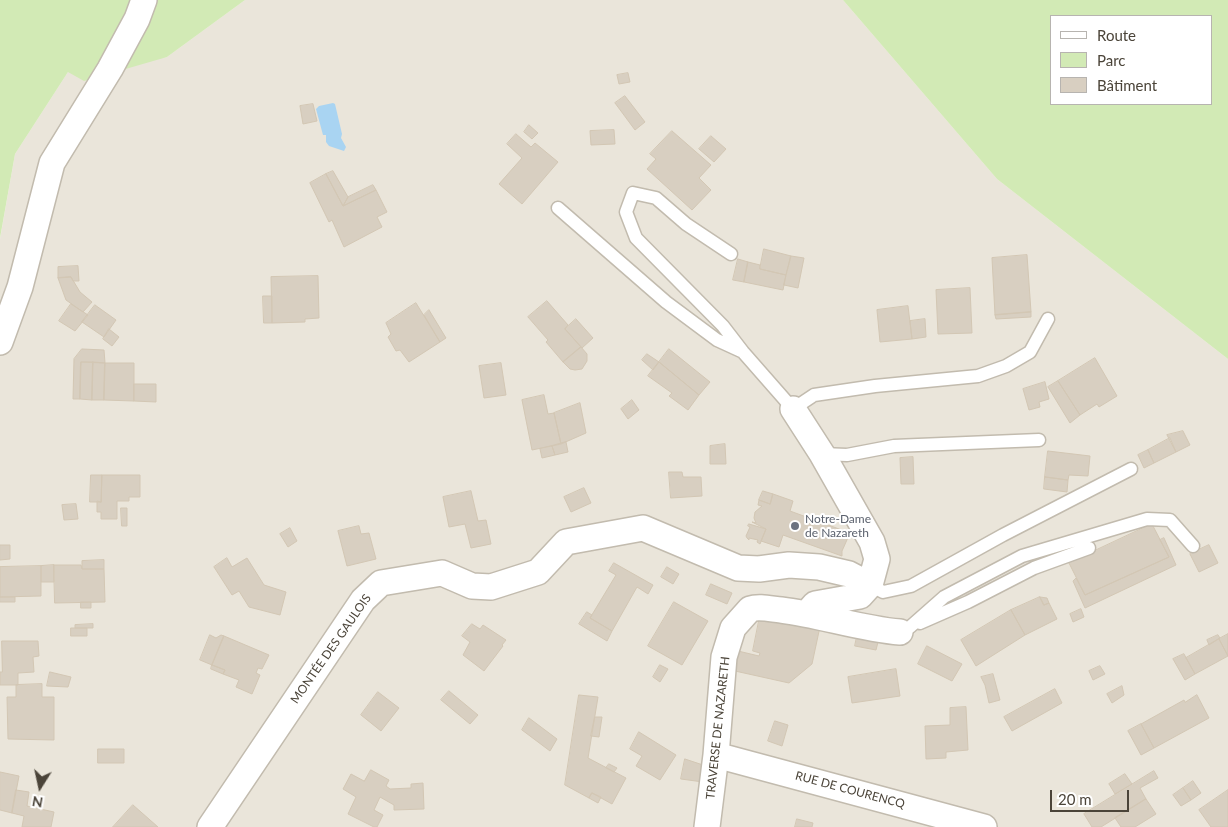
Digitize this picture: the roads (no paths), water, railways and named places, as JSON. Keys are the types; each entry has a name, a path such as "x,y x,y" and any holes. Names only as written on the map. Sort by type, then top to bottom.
{"street":[{"path":"0,342 20,287 52,163 110,69 144,0"},
{"path":"793,409 822,454 872,542 877,559 870,585 860,596 815,604 806,613"},
{"name":"MONTÉE DES GAULOIS","path":"210,827 362,600 381,583 442,573 472,586 491,587 538,572 566,542 643,528 738,568 759,569 789,565 819,568 849,574 870,585"},
{"name":"TRAVERSE DE NAZARETH","path":"707,827 716,755 724,656 733,628 750,610 754,608 806,613 883,631 905,630"},
{"name":"RUE DE COURENCQ","path":"716,755 984,827"}],"lane":[{"path":"731,254 686,224 656,198 633,193 626,212 636,238 723,326 793,409 814,395 875,386 978,376 1006,366 1030,352 1048,319"},
{"path":"558,208 666,302 717,340 743,352"},
{"path":"822,454 847,455 894,446 1039,440"},
{"path":"870,585 883,592 912,586 1003,535 1132,469"},
{"path":"905,630 944,597 1022,556 1147,519 1170,520 1193,546"},
{"path":"905,630 968,602 1034,568 1089,548"}],"water":[{"path":"335,104 342,134 341,138 346,147 344,151 329,146 326,142 326,135 323,135 316,109 319,106"}],"place":[{"name":"Notre-Dame de Nazareth","path":"795,526"}]}
